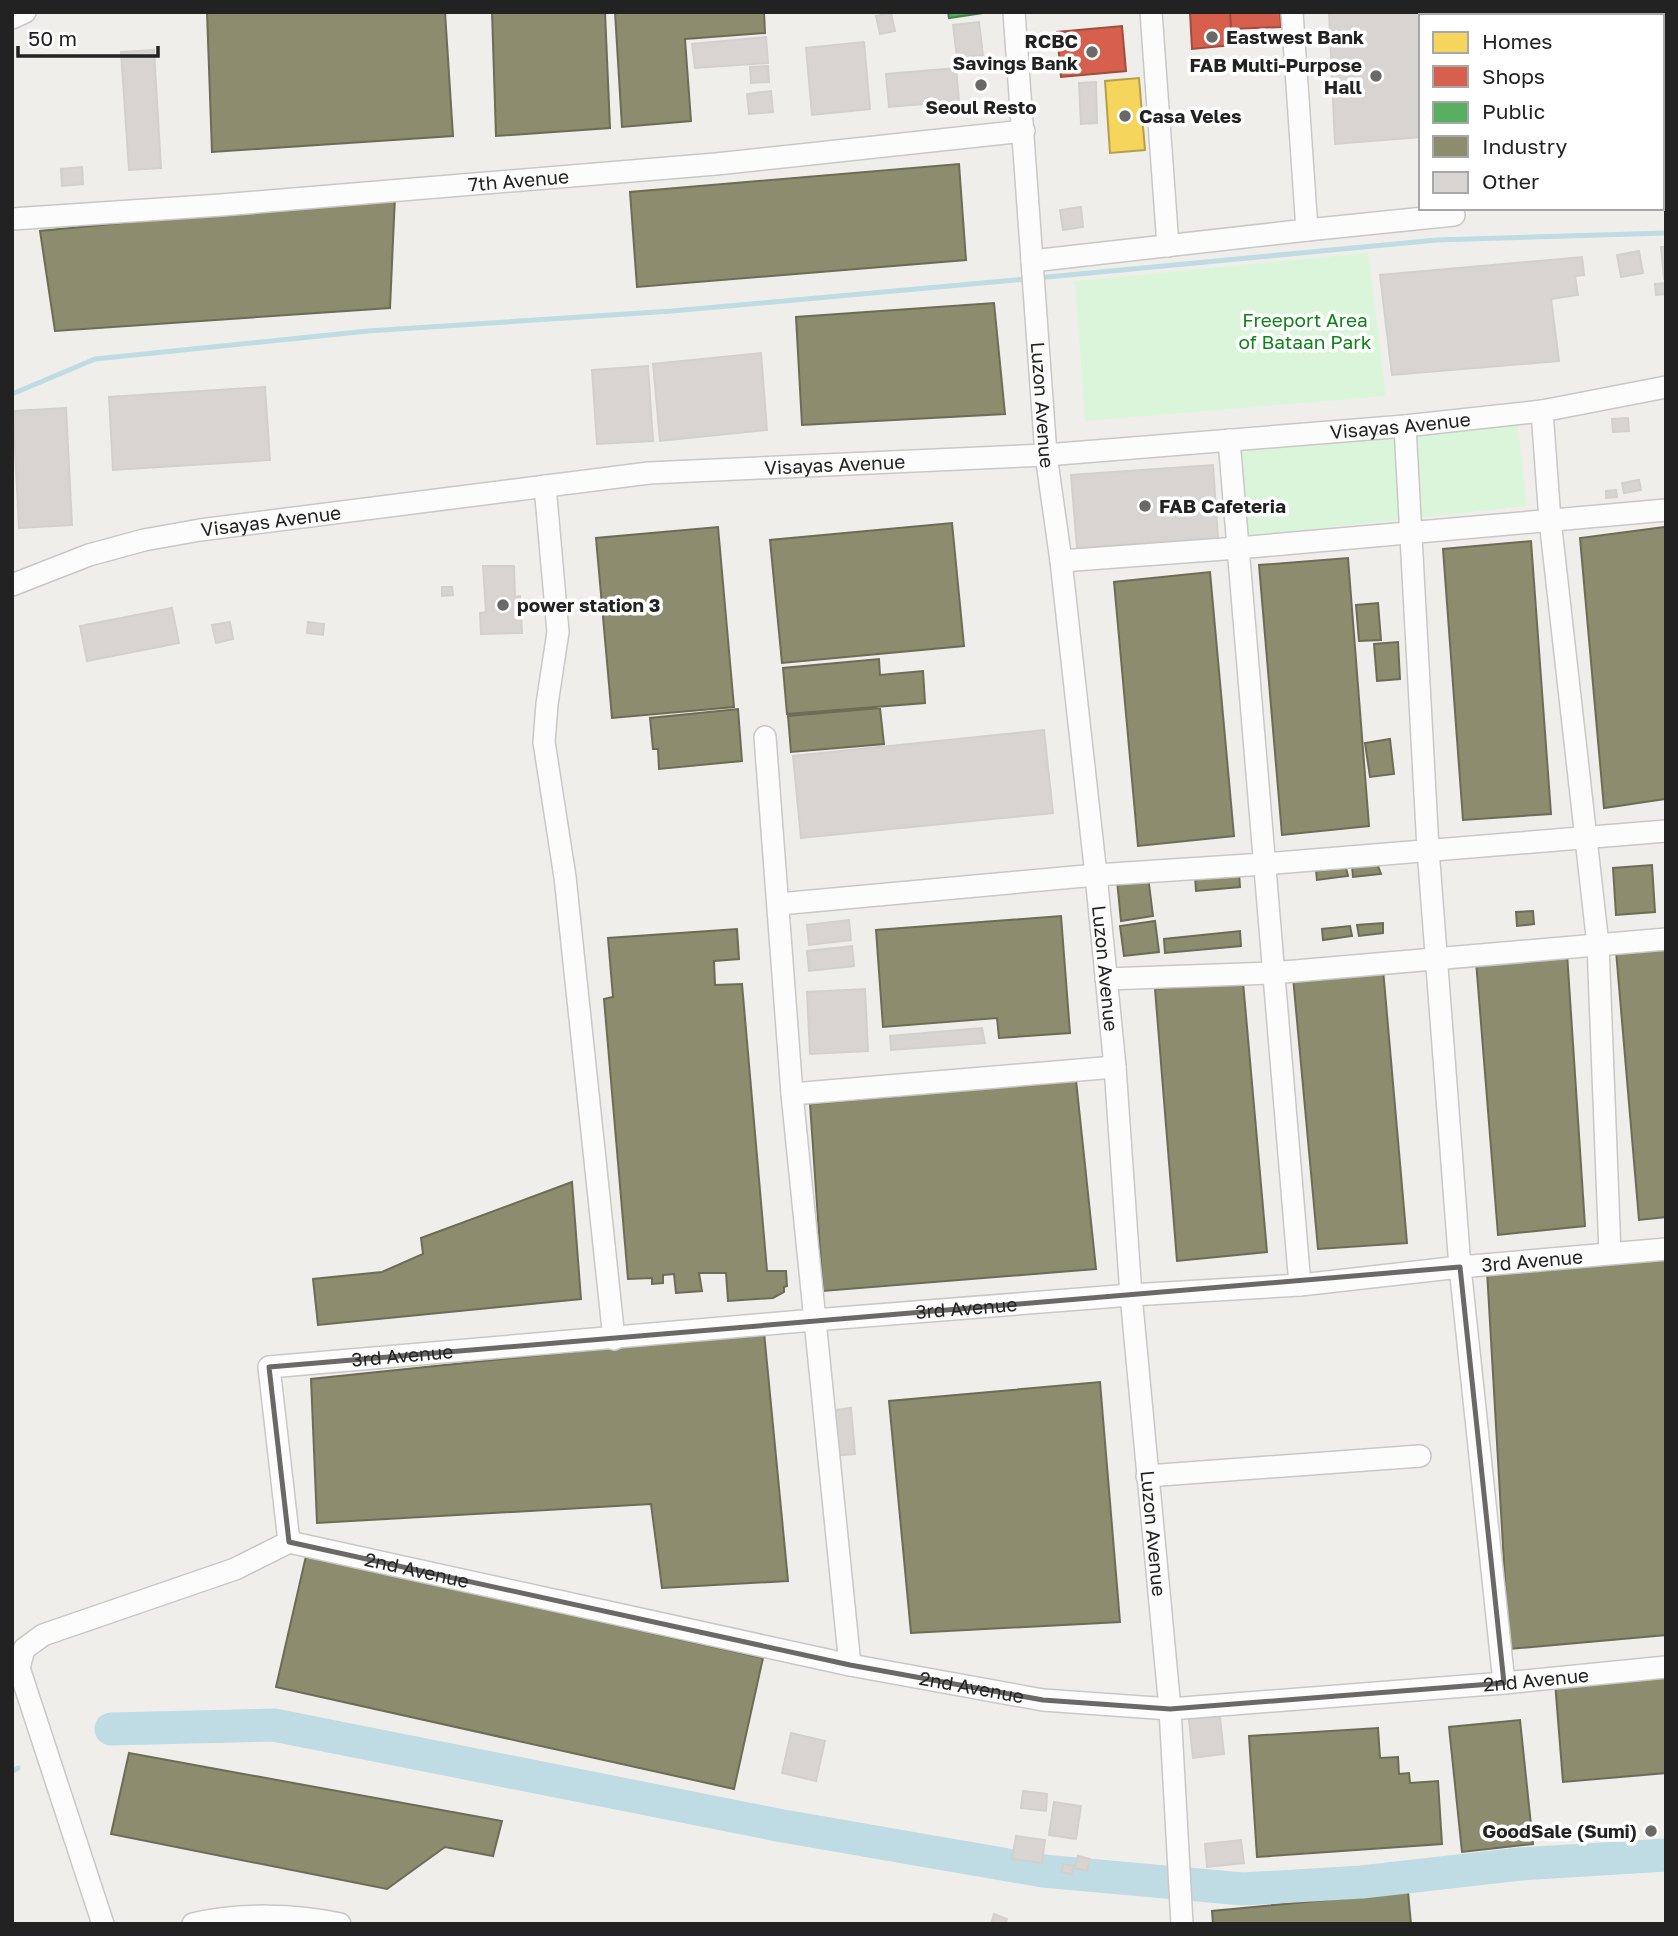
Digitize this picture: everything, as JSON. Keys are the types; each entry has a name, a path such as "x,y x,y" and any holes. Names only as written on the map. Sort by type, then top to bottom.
{"street":[{"path":"12,18 25,12"},
{"name":"Luzon Avenue","path":"1014,12 1046,455 1061,561 1115,1067 1130,1295 1170,1709 1181,1916"},
{"path":"1151,12 1168,246"},
{"path":"1292,12 1307,230"},
{"name":"7th Avenue","path":"12,219 235,204 689,166 1024,131"},
{"path":"1032,266 1168,246 1454,215"},
{"name":"Visayas Avenue","path":"12,585 89,555 144,540 200,530 649,472 1046,455 1405,426 1542,411 1666,387"},
{"path":"1542,411 1550,520 1598,945 1610,1253"},
{"path":"1405,426 1428,849 1460,1267 1504,1683"},
{"path":"1229,440 1300,1285"},
{"path":"545,486 558,632 544,742 565,877 614,1339"},
{"path":"1061,561 1238,548 1666,509"},
{"path":"765,737 792,1094 850,1665"},
{"path":"779,904 1096,875 1666,831"},
{"path":"1106,979 1272,973 1666,939"},
{"path":"792,1094 1115,1067"},
{"name":"3rd Avenue","path":"289,1542 269,1367 814,1320 1130,1295 1300,1285 1460,1267 1666,1249"},
{"path":"1147,1476 1420,1456"},
{"path":"103,1924 19,1668 24,1649 43,1635 235,1569 289,1542"},
{"name":"2nd Avenue","path":"289,1542 850,1665 1042,1700 1170,1709 1504,1683 1666,1667"},
{"path":"193,1924 206,1920 264,1916 340,1924"}],"highlighted area":[{"path":"1460,1267 1504,1683 1170,1709 1043,1700 850,1665 289,1542 269,1367"}],"green space":[{"name":"Freeport Area of Bataan Park","path":"1368,253 1386,396 1085,421 1075,281"},
{"path":"1517,420 1527,506 1247,536 1239,446"}],"building: Homes":[{"name":"Casa Veles","path":"1139,78 1145,150 1110,153 1105,81"}],"building: Shops":[{"name":"Eastwest Bank","path":"1190,12 1230,12 1232,45 1192,49"},
{"path":"1230,12 1280,12 1281,27 1231,29"},
{"path":"1596,12 1631,12 1631,14 1586,14"},
{"name":"RCBC Savings Bank","path":"1122,26 1126,71 1061,77 1057,32"}],"building: Public":[{"path":"948,12 984,12 984,13 949,18"}],"building: Industry":[{"path":"207,12 445,12 453,136 212,152"},
{"path":"492,12 605,12 610,128 496,136"},
{"path":"615,12 764,12 765,33 685,39 691,121 622,127"},
{"path":"959,164 966,260 637,287 630,192"},
{"path":"395,196 390,308 55,331 40,231"},
{"path":"994,303 1005,414 802,425 796,317"},
{"path":"952,523 964,646 782,663 770,540"},
{"path":"718,527 734,707 612,718 596,538"},
{"path":"1665,527 1666,799 1604,808 1580,538"},
{"path":"1531,541 1551,814 1463,820 1443,549"},
{"path":"1348,558 1369,826 1282,835 1259,565"},
{"path":"1210,572 1234,836 1138,846 1114,582"},
{"path":"1378,603 1381,640 1359,641 1356,605"},
{"path":"1398,642 1400,679 1377,681 1374,644"},
{"path":"879,659 880,675 923,671 925,703 787,714 783,668"},
{"path":"880,708 884,744 791,752 788,716"},
{"path":"738,709 742,761 659,769 658,749 653,749 650,718"},
{"path":"1390,739 1394,774 1370,777 1365,743"},
{"path":"1652,865 1655,912 1616,915 1613,868"},
{"path":"1352,866 1378,866 1381,874 1353,877"},
{"path":"1346,868 1348,876 1317,880 1316,871"},
{"path":"1239,873 1240,887 1196,891 1195,877"},
{"path":"1148,876 1153,916 1121,921 1117,880"},
{"path":"1533,911 1534,924 1517,926 1516,912"},
{"path":"1061,916 1070,1033 999,1038 997,1018 883,1027 876,930"},
{"path":"1155,921 1159,952 1124,956 1120,926"},
{"path":"1383,923 1383,933 1359,936 1357,925"},
{"path":"1350,926 1352,936 1323,940 1322,929"},
{"path":"737,929 739,959 714,961 715,985 742,984 767,1271 786,1271 787,1286 784,1287 784,1292 773,1298 728,1301 726,1273 699,1273 702,1291 676,1293 674,1274 663,1275 663,1283 652,1284 652,1278 628,1279 604,999 613,997 608,938"},
{"path":"1240,931 1241,946 1165,953 1164,939"},
{"path":"1666,947 1666,1217 1639,1220 1616,951"},
{"path":"1567,953 1585,1226 1498,1235 1476,961"},
{"path":"1383,969 1407,1243 1318,1249 1293,977"},
{"path":"1243,982 1267,1252 1177,1261 1155,989"},
{"path":"1076,1080 1096,1269 823,1291 810,1104"},
{"path":"572,1182 581,1299 318,1325 313,1279 382,1272 423,1254 421,1238"},
{"path":"1666,1257 1666,1635 1509,1649 1487,1271"},
{"path":"764,1332 788,1581 662,1588 651,1504 317,1523 311,1379"},
{"path":"1100,1382 1120,1622 911,1633 889,1401"},
{"path":"306,1556 763,1658 734,1789 276,1687"},
{"path":"1666,1672 1666,1773 1563,1782 1555,1682"},
{"path":"1520,1720 1533,1844 1462,1852 1449,1727"},
{"path":"1378,1728 1380,1758 1398,1757 1399,1774 1409,1773 1410,1783 1438,1781 1442,1844 1257,1857 1249,1736"},
{"path":"129,1753 502,1821 493,1856 445,1847 387,1889 111,1834"},
{"path":"1408,1892 1411,1924 1213,1924 1212,1911"}],"building: Other":[{"name":"FAB Multi-Purpose Hall","path":"1329,12 1535,12 1419,14 1419,137 1335,144"},
{"path":"891,13 895,31 880,34 876,16"},
{"path":"979,22 983,55 957,58 953,25"},
{"path":"766,37 768,63 695,68 692,44"},
{"path":"864,42 870,109 812,115 806,48"},
{"path":"154,50 161,168 129,170 121,52"},
{"path":"768,66 769,82 751,83 750,67"},
{"path":"956,68 959,101 889,107 886,74"},
{"path":"1096,82 1097,123 1081,124 1079,83"},
{"path":"771,91 773,112 749,114 747,94"},
{"path":"82,167 83,184 62,186 61,169"},
{"path":"1081,207 1083,227 1063,230 1060,210"},
{"path":"1661,247 1666,247 1666,279 1664,279"},
{"path":"1639,251 1643,273 1621,277 1617,255"},
{"path":"1582,257 1584,275 1575,276 1578,295 1551,299 1559,361 1392,375 1380,275"},
{"path":"1666,283 1666,294 1656,295 1655,284"},
{"path":"761,353 767,430 660,441 653,364"},
{"path":"648,366 653,441 597,444 592,370"},
{"path":"265,387 270,460 113,470 109,397"},
{"path":"66,408 72,525 19,528 13,411"},
{"path":"1628,418 1629,431 1613,432 1612,419"},
{"name":"FAB Cafeteria","path":"1213,465 1218,538 1077,548 1071,475"},
{"path":"1639,480 1641,490 1624,493 1622,483"},
{"path":"1616,490 1617,497 1606,498 1606,491"},
{"name":"power station 3","path":"483,566 514,566 515,597 520,596 522,633 481,634 480,613 486,612"},
{"path":"442,587 452,587 453,595 442,596"},
{"path":"172,608 179,643 87,661 80,626"},
{"path":"230,622 233,639 216,643 212,625"},
{"path":"308,622 324,624 323,635 307,633"},
{"path":"1044,730 1053,813 801,838 793,756"},
{"path":"849,920 851,940 809,945 807,925"},
{"path":"852,946 854,966 809,971 807,951"},
{"path":"865,989 868,1051 810,1054 807,992"},
{"path":"982,1028 985,1043 891,1050 890,1036"},
{"path":"851,1408 855,1454 833,1456 828,1411"},
{"path":"1219,1708 1224,1754 1193,1758 1188,1711"},
{"path":"791,1733 825,1741 816,1781 782,1773"},
{"path":"1023,1791 1047,1794 1046,1811 1021,1808"},
{"path":"1054,1802 1081,1806 1076,1839 1049,1835"},
{"path":"1016,1836 1045,1840 1042,1863 1012,1859"},
{"path":"1241,1840 1244,1863 1207,1867 1205,1844"},
{"path":"1078,1856 1090,1859 1087,1871 1075,1868"},
{"path":"1063,1864 1074,1866 1072,1874 1061,1872"},
{"path":"994,1914 1007,1919 1005,1924 991,1924"}],"waterway":[{"path":"1037,278 1437,240 1666,233"},
{"path":"12,394 95,359 368,331 672,311 1027,279"},
{"path":"111,1729 274,1725 783,1826 1043,1871 1243,1889 1362,1882 1520,1864 1666,1855"},
{"path":"12,1772 18,1768"}],"place":[{"name":"Eastwest Bank","path":"1212,37"},
{"name":"RCBC Savings Bank","path":"1092,52"},
{"name":"FAB Multi-Purpose Hall","path":"1376,76"},
{"name":"Seoul Resto","path":"981,85"},
{"name":"Casa Veles","path":"1125,116"},
{"name":"FAB Cafeteria","path":"1145,506"},
{"name":"power station 3","path":"503,605"},
{"name":"GoodSale (Sumi)","path":"1651,1831"}]}
